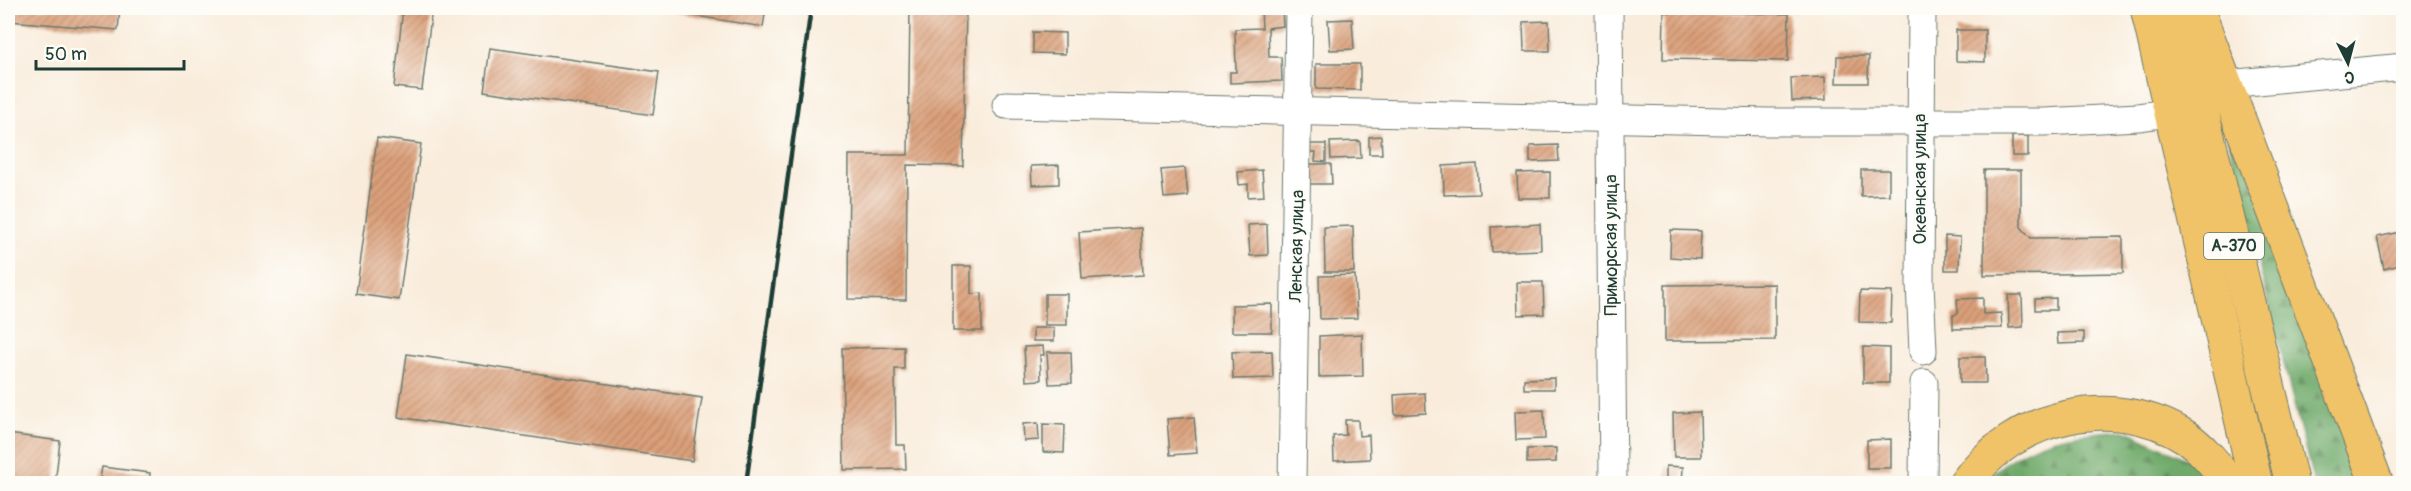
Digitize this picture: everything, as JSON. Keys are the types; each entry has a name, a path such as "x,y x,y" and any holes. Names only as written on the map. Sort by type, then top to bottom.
{"main road":[{"name":"А-370","path":"2147,8 2186,111 2292,483"},
{"name":"А-370","path":"2177,8 2186,111 2256,483"},
{"path":"2197,8 2377,483"},
{"path":"1965,483 1978,464 2012,437 2058,418 2110,412 2153,421 2186,437 2207,454 2231,483"}],"street":[{"name":"Ленская улица","path":"1292,483 1299,8"},
{"name":"Приморская улица","path":"1609,8 1613,483"},
{"name":"Океанская улица","path":"1922,8 1920,283 1923,351"},
{"path":"2227,84 2403,67"},
{"path":"1006,105 1610,119 1921,122 2045,122 2186,111"},
{"path":"1923,483 1924,382"}],"green space":[{"path":"2221,96 2365,483 2314,483 2233,162"},
{"path":"2125,430 2197,464 2204,483 1981,484 2014,457 2047,442 2083,434"}],"building":[{"path":"10,8 120,8 118,30 9,21"},
{"path":"403,8 432,8 422,90 394,87"},
{"path":"647,8 766,8 763,27"},
{"path":"910,8 966,8 963,166 907,165 906,300 848,299 849,155 908,155"},
{"path":"1261,8 1282,8 1283,26 1268,28 1269,57 1281,57 1282,81 1230,83 1230,72 1236,72 1235,29 1262,28"},
{"path":"1664,12 1789,14 1788,61 1663,59"},
{"path":"1352,19 1354,49 1330,50 1328,20"},
{"path":"1549,21 1550,51 1524,51 1523,22"},
{"path":"1956,30 1985,30 1985,62 1956,61"},
{"path":"1033,32 1065,33 1065,54 1033,53"},
{"path":"490,48 659,72 653,115 484,91"},
{"path":"1837,56 1869,56 1868,83 1836,83"},
{"path":"1316,64 1360,64 1360,90 1316,89"},
{"path":"1825,77 1826,100 1792,101 1791,78"},
{"path":"1381,136 1382,154 1369,154 1369,137"},
{"path":"2012,136 2028,136 2028,156 2012,156"},
{"path":"377,138 421,144 399,300 356,294"},
{"path":"1360,141 1361,158 1331,159 1330,142"},
{"path":"1307,144 1326,144 1326,162 1315,161 1316,152 1306,152"},
{"path":"1558,145 1559,161 1530,162 1530,146"},
{"path":"1305,164 1331,164 1332,184 1306,184"},
{"path":"1477,164 1479,194 1444,195 1443,166"},
{"path":"1059,165 1059,184 1032,185 1031,166"},
{"path":"1185,168 1188,196 1164,198 1161,170"},
{"path":"1262,170 1264,196 1248,197 1248,184 1239,185 1238,172"},
{"path":"1861,170 1889,170 1889,195 1861,196"},
{"path":"1984,170 2021,170 2021,227 2031,238 2123,237 2123,273 1984,275"},
{"path":"1550,172 1550,198 1518,198 1517,173"},
{"path":"1267,224 1268,255 1250,256 1248,225"},
{"path":"1540,224 1541,250 1492,252 1491,227"},
{"path":"1353,226 1354,272 1325,272 1324,227"},
{"path":"1141,228 1143,275 1082,279 1079,232"},
{"path":"1671,230 1701,231 1700,259 1670,257"},
{"path":"2401,232 2404,264 2384,269 2377,237"},
{"path":"1945,236 1960,237 1959,270 1945,270"},
{"path":"953,266 971,266 971,294 982,293 982,331 953,331"},
{"path":"1355,275 1357,318 1320,319 1319,276"},
{"path":"1517,282 1543,282 1544,314 1518,315"},
{"path":"1775,284 1775,340 1665,341 1665,285"},
{"path":"1860,291 1892,292 1891,323 1859,322"},
{"path":"1045,294 1067,294 1067,325 1045,325"},
{"path":"2008,295 2022,295 2023,327 2009,328"},
{"path":"1983,298 1983,314 2001,313 2002,328 1953,329 1953,315 1958,314 1957,299"},
{"path":"2056,298 2056,310 2035,310 2035,299"},
{"path":"1272,304 1272,332 1232,332 1232,305"},
{"path":"1033,328 1054,328 1054,341 1033,341"},
{"path":"2084,332 2084,343 2058,344 2057,333"},
{"path":"1362,334 1363,376 1319,377 1319,336"},
{"path":"1043,346 1044,355 1040,355 1041,380 1026,381 1024,347"},
{"path":"904,347 904,369 895,369 896,445 905,445 906,469 844,470 842,348"},
{"path":"1863,347 1889,348 1889,383 1863,383"},
{"path":"1272,351 1273,378 1233,379 1232,352"},
{"path":"1047,352 1071,352 1072,383 1049,384"},
{"path":"407,354 702,398 692,461 398,417"},
{"path":"1960,357 1985,357 1986,383 1960,383"},
{"path":"1554,378 1554,389 1524,389 1524,379"},
{"path":"1425,393 1426,413 1395,415 1394,395"},
{"path":"1544,410 1545,439 1516,440 1515,411"},
{"path":"1700,412 1701,457 1674,457 1673,413"},
{"path":"1194,417 1197,453 1170,455 1167,419"},
{"path":"1345,420 1358,420 1359,436 1369,435 1370,459 1334,461 1333,436 1346,435"},
{"path":"1038,423 1039,440 1024,441 1023,424"},
{"path":"1043,424 1065,425 1064,453 1043,452"},
{"path":"8,434 60,441 55,484 8,484"},
{"path":"1891,439 1891,468 1867,468 1867,440"},
{"path":"1556,448 1556,462 1527,463 1527,449"},
{"path":"1666,466 1683,467 1682,484 1666,484"},
{"path":"102,467 150,473 149,484 99,484"}],"railway":[{"path":"746,484 811,8"}]}
